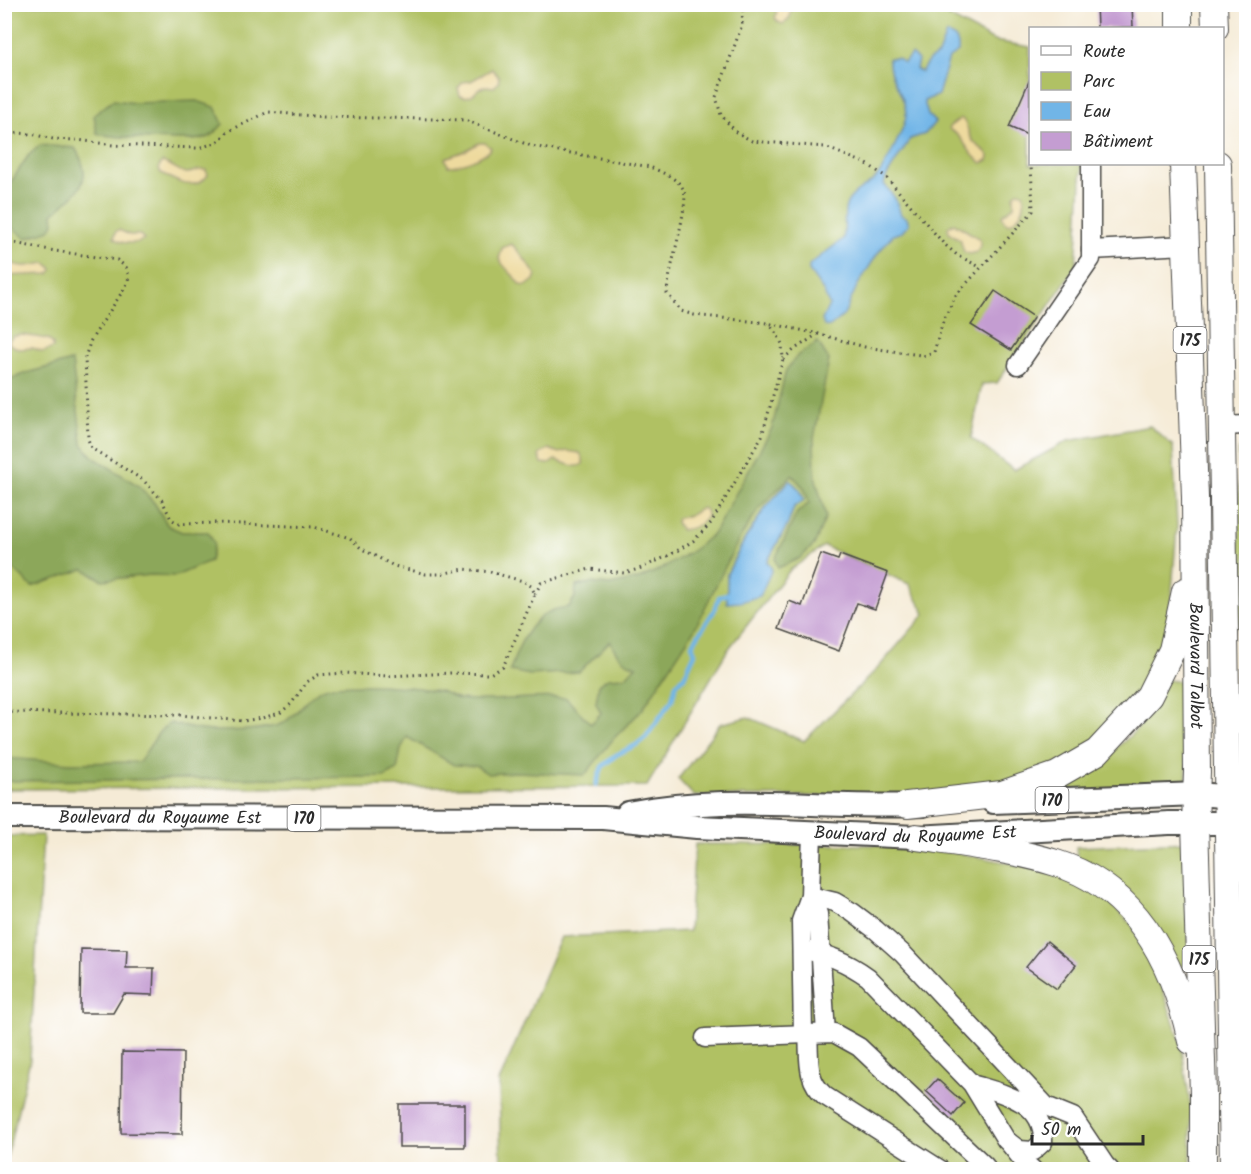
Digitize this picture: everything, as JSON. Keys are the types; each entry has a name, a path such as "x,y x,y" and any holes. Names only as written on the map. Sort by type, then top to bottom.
{"highway":[{"path":"1179,4 1179,27"},
{"path":"1214,4 1215,27"},
{"name":"Boulevard Talbot","path":"1184,165 1194,516 1197,794 1195,822 1203,1170"},
{"name":"Boulevard Talbot","path":"1218,165 1220,245 1234,426 1237,822 1233,1170"},
{"path":"1186,245 1220,245"},
{"path":"907,805 1002,794 1057,775 1097,752 1149,696 1172,650 1185,591 1194,516"},
{"path":"916,837 1009,851 1058,864 1095,880 1122,901 1142,922 1163,960 1185,1012 1203,1095"}],"main road":[{"name":"170","path":"1197,794 1237,797"},
{"name":"Boulevard du Royaume Est","path":"603,818 651,808 718,802 907,805 1197,794"},
{"name":"Boulevard du Royaume Est","path":"4,817 603,818 696,827 916,837 1195,822 1237,822"}],"lane":[{"path":"1018,365 1091,259 1091,165"},
{"path":"1091,250 1186,245"},
{"path":"812,832 810,896 801,921 802,950 813,1034"},
{"path":"810,896 819,914 822,952 813,1034 811,1080 825,1096 941,1170"},
{"path":"810,896 835,902 852,912 903,954 1046,1106 1073,1117 1110,1170"},
{"path":"802,950 822,952 868,977 972,1084 1006,1140 1033,1170"},
{"path":"705,1038 834,1033 843,1036 860,1047 986,1170"},
{"path":"972,1084 1016,1099 1037,1116 1044,1129 1043,1142 1033,1151 1019,1150 1006,1140"}],"path":[{"path":"743,4 742,25 716,97 721,116 736,132 752,141 825,147 867,164 886,177 944,244 957,255 980,267"},
{"path":"4,132 113,145 198,148 216,143 229,131 268,112 324,117 465,120 531,146 650,167 678,183 684,192 684,209 667,293 681,312 767,323 866,347 927,356 934,352 943,321 956,295 1033,211 1031,165"},
{"path":"4,240 55,251 117,260 126,267 129,277 126,286 91,340 85,357 88,439 91,448 143,480 162,500 171,519 178,524 217,523 314,527 350,538 362,549 394,566 426,574 441,574 464,569 500,574 523,581 531,586 535,594"},
{"path":"4,712 180,714 196,718 243,721 280,713 291,704 307,682 318,675 344,673 387,676 490,674 503,668 542,583 590,569 624,573 639,569 670,555 693,541 711,523 762,436 783,359 782,344 775,330 767,323"},
{"path":"783,359 819,334"}],"green space":[{"path":"934,4 949,17 994,41 1029,47 1029,165 1082,165 1076,266 997,383 982,384 971,438 1014,470 1068,441 1150,426 1173,446 1177,526 1170,616 1155,666 1135,702 1074,758 1010,781 940,792 871,796 694,796 678,779 720,724 748,717 804,741 878,668 925,614 909,584 824,546 790,570 727,651 647,786 5,789 4,5","holes":["790,481 794,507 767,562 728,594 727,574 745,539 766,507"]},
{"path":"934,5 964,5 949,17"},
{"path":"113,100 135,103 197,101 215,107 223,124 211,136 201,139 154,139 97,134 94,115"},
{"path":"40,145 75,148 84,170 84,178 81,186 70,199 53,214 54,223 50,230 26,238 5,222 5,191 28,156"},
{"path":"818,342 829,360 814,438 815,476 826,517 814,545 800,558 778,568 775,559 797,513 809,503 804,488 792,475 760,507 738,541 694,630 642,710 614,738 585,775 516,772 488,774 476,766 454,765 407,737 401,749 397,770 385,777 5,781 5,758 71,763 139,762 160,731 170,723 219,731 276,726 290,718 319,691 334,686 373,685 414,688 473,700 566,698 591,724 601,713 596,703 599,684 608,678 625,677 636,666 626,662 614,650 610,641 579,672 530,675 510,671 524,636 543,616 555,609 569,607 575,597 576,586 591,583 610,585 639,579 692,551 714,533 772,428 786,370 798,355"},
{"path":"72,361 82,444 93,457 139,486 155,504 168,526 182,532 208,532 214,543 210,561 176,576 151,575 102,580 84,569 32,587 5,561 5,382 26,373"},
{"path":"1246,441 1246,775 1239,762 1239,450"},
{"path":"1167,680 1186,682 1187,794 1067,795 1066,780 1114,750 1135,731 1152,709"},
{"path":"43,835 30,1060 5,1164 5,836"},
{"path":"1188,842 1189,966 1173,966 1077,862 1076,847"},
{"path":"695,844 880,845 963,854 1047,870 1095,888 1132,925 1156,970 1181,1043 1191,1110 1191,1169 501,1169 499,1082 561,937 689,931"}],"sand":[{"path":"768,5 788,5 791,13 783,24 775,18 777,13 774,8"},
{"path":"492,69 499,77 494,87 486,86 470,96 460,96 458,88 463,82 471,81"},
{"path":"961,118 973,141 989,156 988,160 982,163 977,160 960,137 950,130 949,127"},
{"path":"479,143 485,143 491,148 483,155 448,166 445,158"},
{"path":"162,162 181,172 206,170 208,175 197,183 184,184 160,172 159,167"},
{"path":"1019,191 1023,193 1023,207 1020,215 1009,224 1004,221 1002,215 1014,206 1014,195"},
{"path":"954,223 980,239 977,252 970,254 964,252 960,239 949,233 948,227"},
{"path":"116,231 130,235 140,235 144,239 133,243 121,242 114,238"},
{"path":"511,244 536,274 534,280 526,286 521,285 499,259 502,248"},
{"path":"5,261 21,266 46,263 52,270 49,274 5,276"},
{"path":"14,336 48,339 53,344 53,348 43,352 33,348 19,349 9,344 9,340"},
{"path":"549,449 559,453 567,451 580,453 583,464 573,466 555,460 549,464 542,463 539,456"},
{"path":"702,508 706,510 705,519 696,526 681,530 676,522 677,518 689,516"}],"water":[{"path":"946,34 956,40 958,52 949,58 938,95 924,101 928,115 935,122 925,134 910,139 884,184 895,198 901,215 907,218 909,224 902,232 893,235 878,253 857,286 844,315 830,327 824,326 822,320 829,305 824,292 809,271 809,265 843,239 845,210 848,201 880,173 905,120 905,107 891,73 889,58 897,58 904,63 911,54 918,60 916,69 921,72 929,60 938,55"},
{"path":"790,480 800,490 804,500 794,507 788,524 767,562 772,569 760,596 727,603 727,574 745,539 766,507"}],"building":[{"path":"1096,4 1132,4 1133,27 1097,27"},
{"path":"1029,81 1029,136 1009,127"},
{"path":"995,291 1034,317 1011,350 971,325"},
{"path":"821,554 838,560 840,555 888,573 875,609 857,603 839,651 779,629 789,601 802,606"},
{"path":"1047,941 1076,965 1057,989 1026,967"},
{"path":"81,949 127,950 126,968 154,968 153,995 124,994 113,1013 80,1013"},
{"path":"122,1052 183,1053 182,1134 121,1133"},
{"path":"937,1079 964,1103 953,1116 926,1091"},
{"path":"399,1104 465,1104 465,1147 399,1147"}],"waterway":[{"path":"596,785 602,767 616,755 646,737 672,700 676,684 684,677 695,653 692,645 714,611 719,597 728,594"}]}
